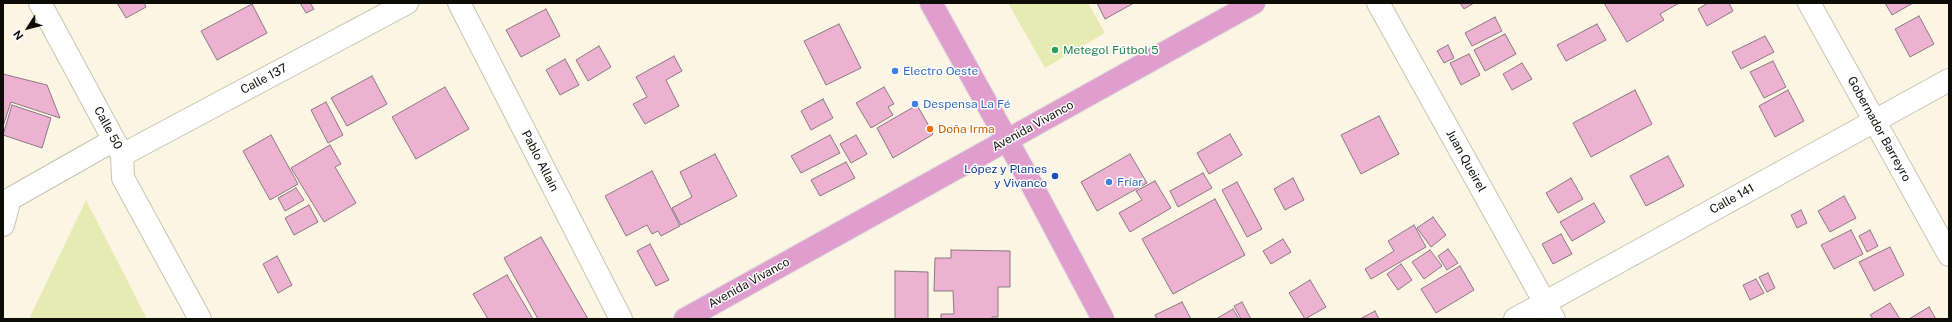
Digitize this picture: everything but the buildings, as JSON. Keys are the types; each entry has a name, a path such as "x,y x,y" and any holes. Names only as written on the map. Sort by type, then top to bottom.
{"main road":[{"path":"931,3 1007,140 1103,319"},
{"name":"Avenida Vivanco","path":"685,319 1254,3"}],"street":[{"name":"Calle 50","path":"40,3 118,148 123,178 200,319"},
{"name":"Calle 137","path":"6,198 118,148 406,3"},
{"name":"Pablo Allain","path":"459,3 621,319"},
{"name":"Juan Queirel","path":"1378,3 1550,311"},
{"name":"Gobernador Barreyro","path":"1809,3 1949,255"},
{"name":"Calle 141","path":"1515,319 1550,311 1875,121 1949,80"},
{"path":"3,224 6,198"}],"green space":[{"name":"Metegol Fútbol 5","path":"1008,3 1088,3 1105,33 1045,68"},
{"path":"86,200 147,319 29,319"}],"place":[{"name":"Metegol Fútbol 5","path":"1055,50"},
{"name":"Electro Oeste","path":"895,71"},
{"name":"Despensa La Fé","path":"915,104"},
{"name":"Doña Irma","path":"930,129"},
{"name":"López y Planes y Vivanco","path":"1055,176"},
{"name":"Fríar","path":"1109,182"}]}
